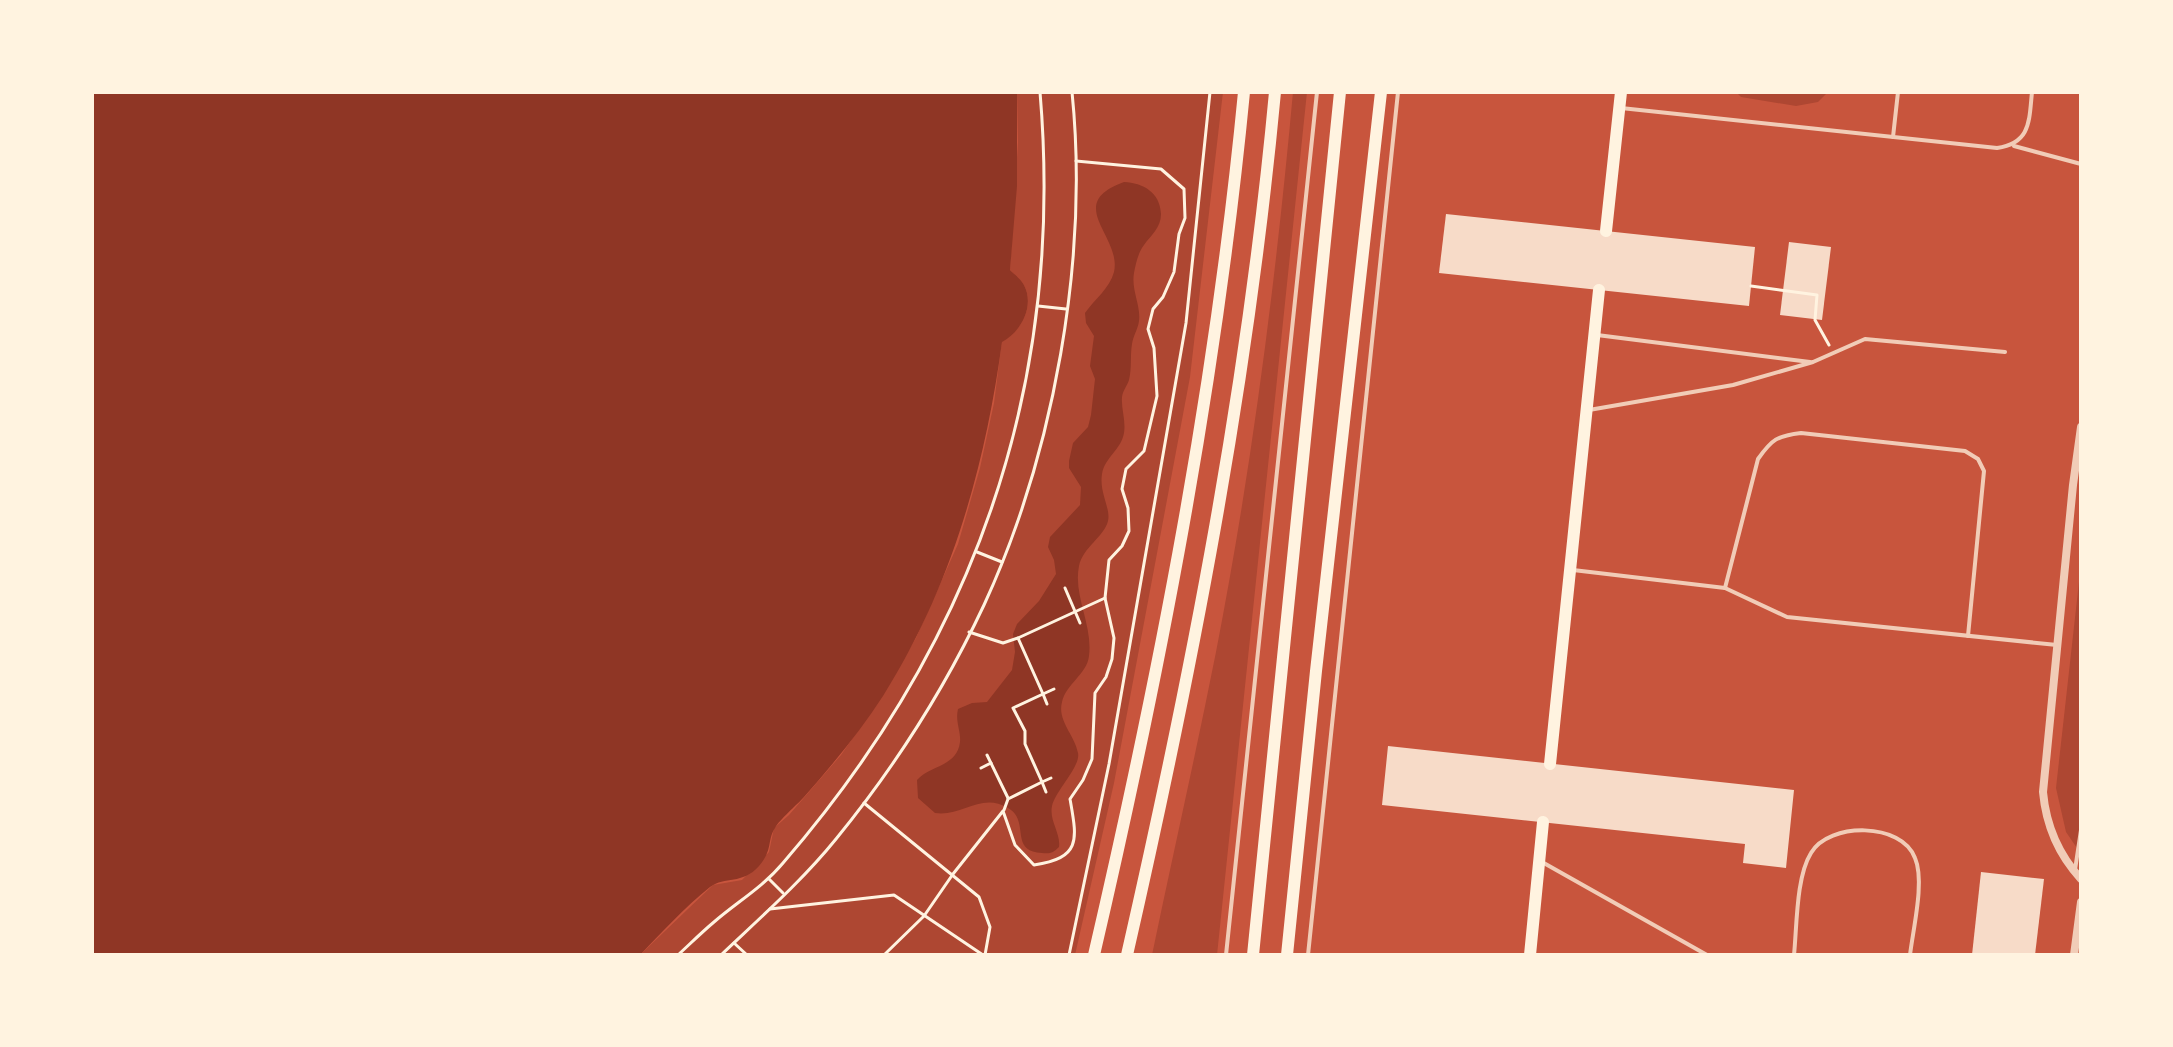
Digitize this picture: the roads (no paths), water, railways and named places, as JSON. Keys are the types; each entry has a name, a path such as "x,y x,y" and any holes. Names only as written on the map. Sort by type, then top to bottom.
{"main road":[{"path":"1094,955 1163,642 1206,386 1244,92"},
{"path":"1127,955 1166,786 1222,490 1247,329 1275,92"},
{"path":"1253,955 1340,92"},
{"path":"1287,955 1317,656 1381,92"},
{"path":"1606,231 1621,92"},
{"path":"1550,764 1599,290"},
{"path":"1530,955 1543,822"}],"street":[{"path":"2078,876 2052,837 2045,815 2043,792 2081,427"},
{"path":"2077,952 2081,902"}],"lane":[{"path":"1226,955 1317,92"},
{"path":"1308,955 1398,92"},
{"path":"1893,137 1898,92"},
{"path":"2012,146 2022,137 2029,124 2032,92"},
{"path":"1619,107 1978,147 2012,146 2081,164"},
{"path":"1595,335 1813,362"},
{"path":"1587,410 1733,385 1813,362 1865,339 2005,352"},
{"path":"1725,588 1758,459 1771,442 1782,435 1801,433 1965,451 1978,459 1984,471 1968,636"},
{"path":"1570,570 1725,588 1787,617 2057,645"},
{"path":"2078,876 2081,830"},
{"path":"1794,955 1803,875 1809,855 1831,834 1857,831 1898,838 1916,858 1918,878 1910,955"},
{"path":"1540,861 1707,955"}]}
